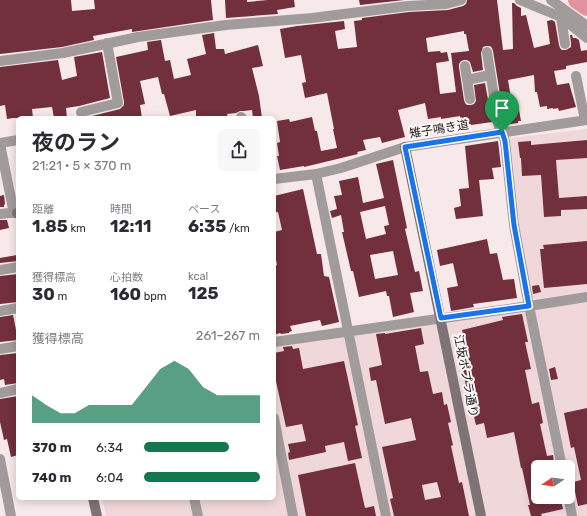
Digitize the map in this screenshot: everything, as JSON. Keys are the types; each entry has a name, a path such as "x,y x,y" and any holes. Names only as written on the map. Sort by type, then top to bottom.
{"street":[{"path":"0,61 63,52 138,37 211,27 312,18 408,3 446,4 461,0"},
{"path":"520,0 561,17 587,38"},
{"path":"551,0 587,26"},
{"path":"561,17 564,44"},
{"path":"81,112 118,103 107,43"},
{"path":"487,52 499,128 505,141 514,225 561,460"},
{"path":"465,66 470,99"},
{"path":"467,80 490,75"},
{"path":"576,76 586,120"},
{"name":"雉子鳴き道","path":"276,179 316,174 340,168 405,147 586,120"},
{"path":"16,140 0,144 13,209 16,212"},
{"name":"江坂ポプラ通り","path":"405,147 481,516"},
{"path":"316,174 386,516"},
{"path":"0,214 16,214"},
{"path":"0,270 16,267"},
{"path":"276,342 587,297"},
{"path":"0,311 16,308"},
{"path":"0,349 16,346"},
{"path":"0,393 16,389"},
{"path":"276,428 293,516"},
{"path":"0,459 11,516"},
{"path":"94,500 97,516"},
{"path":"194,500 198,516"},
{"path":"570,504 572,516"}],"shaded area":[{"path":"587,129 587,292 536,299 531,297 519,225 510,138"},
{"path":"587,300 587,516 106,516 102,500 276,500 276,347"}],"building":[{"path":"0,0 71,0 72,11 95,9 94,0 211,0 213,20 132,32 132,29 93,36 94,40 62,47 0,54"},
{"path":"225,0 247,0 247,2 294,0 295,7 277,10 278,14 226,18"},
{"path":"359,0 404,0 360,5"},
{"path":"467,0 497,0 503,50 513,49 512,3 521,8 521,16 526,15 534,48 550,44 547,21 552,20 555,22 559,45 562,50 566,50 571,47 570,35 579,40 581,51 587,50 587,62 566,66 566,69 554,71 557,85 569,83 576,107 559,111 558,108 547,109 547,106 540,107 537,92 535,92 534,75 508,80 512,105 518,104 521,121 518,121 518,123 505,125 493,51 490,46 486,46 483,47 481,53 483,70 473,72 470,62 467,60 461,61 459,67 464,100 467,105 474,104 476,101 474,85 485,83 492,122 461,125 460,116 441,119 441,117 428,119 425,103 398,110 405,137 382,143 380,137 363,140 366,150 357,152 358,154 304,167 280,170 277,156 279,156 277,143 280,142 277,121 289,119 290,122 312,117 315,131 317,131 321,151 337,148 327,93 305,98 302,83 306,82 301,55 285,58 280,29 344,21 345,29 335,31 338,49 357,47 354,21 362,20 362,18 409,12 448,10 466,4","holes":["464,31 464,34 466,34 469,51 451,53 456,92 440,94 436,63 449,61 447,52 428,52 426,38"]},
{"path":"214,33 216,49 224,49 225,54 258,45 263,66 252,68 259,96 262,116 253,116 252,110 227,114 228,116 196,116 196,110 170,116 158,77 140,81 145,104 140,105 142,116 92,116 120,109 124,105 116,57 148,50 147,42 161,40 165,61 170,60 174,79 191,75 187,59 206,54 202,35"},
{"path":"102,52 110,98 66,108 67,116 54,116 52,107 32,109 33,116 16,116 16,118 7,119 5,105 0,106 0,67 58,60 62,80 77,76 74,57"},
{"path":"587,140 587,158 556,160 559,198 587,196 587,209 561,210 561,216 544,217 541,175 522,176 518,142 531,141 531,145"},
{"path":"498,141 501,167 492,168 494,179 479,180 483,216 456,219 454,208 461,206 459,189 469,188 465,146"},
{"path":"393,160 407,228 405,229 415,272 419,271 423,291 410,293 414,312 393,317 389,296 387,296 386,291 359,297 342,232 344,232 341,215 332,218 330,211 337,209 334,196 342,195 339,181 358,177 363,203 384,198 376,164","holes":["385,206 389,225 384,226 386,234 366,239 360,212","393,251 398,275 375,279 370,255"]},
{"path":"303,189 317,254 321,254 324,276 329,277 339,322 322,326 320,320 290,326 292,331 289,333 276,334 276,232 282,230 278,212 276,212 276,196"},
{"path":"4,195 4,207 0,207 0,196"},
{"path":"0,220 7,220 9,228 0,230"},
{"path":"487,239 490,254 497,253 503,280 514,279 517,298 473,304 474,307 451,311 447,288 458,286 453,263 440,266 437,250"},
{"path":"587,241 587,284 544,288 540,249 544,249 543,245"},
{"path":"16,255 16,261 0,263 0,258"},
{"path":"16,274 16,302 0,304 0,276"},
{"path":"539,285 541,292 533,294 532,286"},
{"path":"522,314 528,342 525,342 531,369 525,370 532,404 539,402 543,423 540,424 547,456 553,455 554,460 531,460 531,504 562,504 563,509 541,514 542,516 531,516 528,505 530,505 514,432 487,438 484,423 476,425 462,367 470,366 462,330 503,320 502,317"},
{"path":"13,315 16,330 16,340 0,342 0,317"},
{"path":"421,328 424,344 415,346 420,372 428,371 433,394 442,392 444,405 447,404 451,422 448,423 453,445 451,446 459,483 462,482 469,516 394,516 390,499 393,498 382,447 416,440 411,418 385,424 376,380 371,381 369,368 382,365 376,334","holes":["437,482 441,497 425,500 422,485"]},
{"path":"292,346 293,349 299,348 303,369 344,361 358,425 355,426 362,458 348,461 344,442 325,446 326,452 289,460 288,453 290,452 288,444 306,441 302,424 286,427 276,381 276,353 284,351 283,347"},
{"path":"16,353 16,383 5,385 4,379 0,380 0,355"},
{"path":"555,367 558,379 551,380 549,369"},
{"path":"16,396 16,456 11,457 7,439 4,440 0,422 0,399"},
{"path":"587,408 587,504 578,506 575,492 575,482 581,480 574,447 571,448 564,413"},
{"path":"355,463 365,508 374,506 376,516 306,516 298,475"}],"waterway":[{"path":"577,0 587,7"}],"route":[{"path":"502,132 505,141 514,225 529,306 441,318 405,147 502,132"}]}
